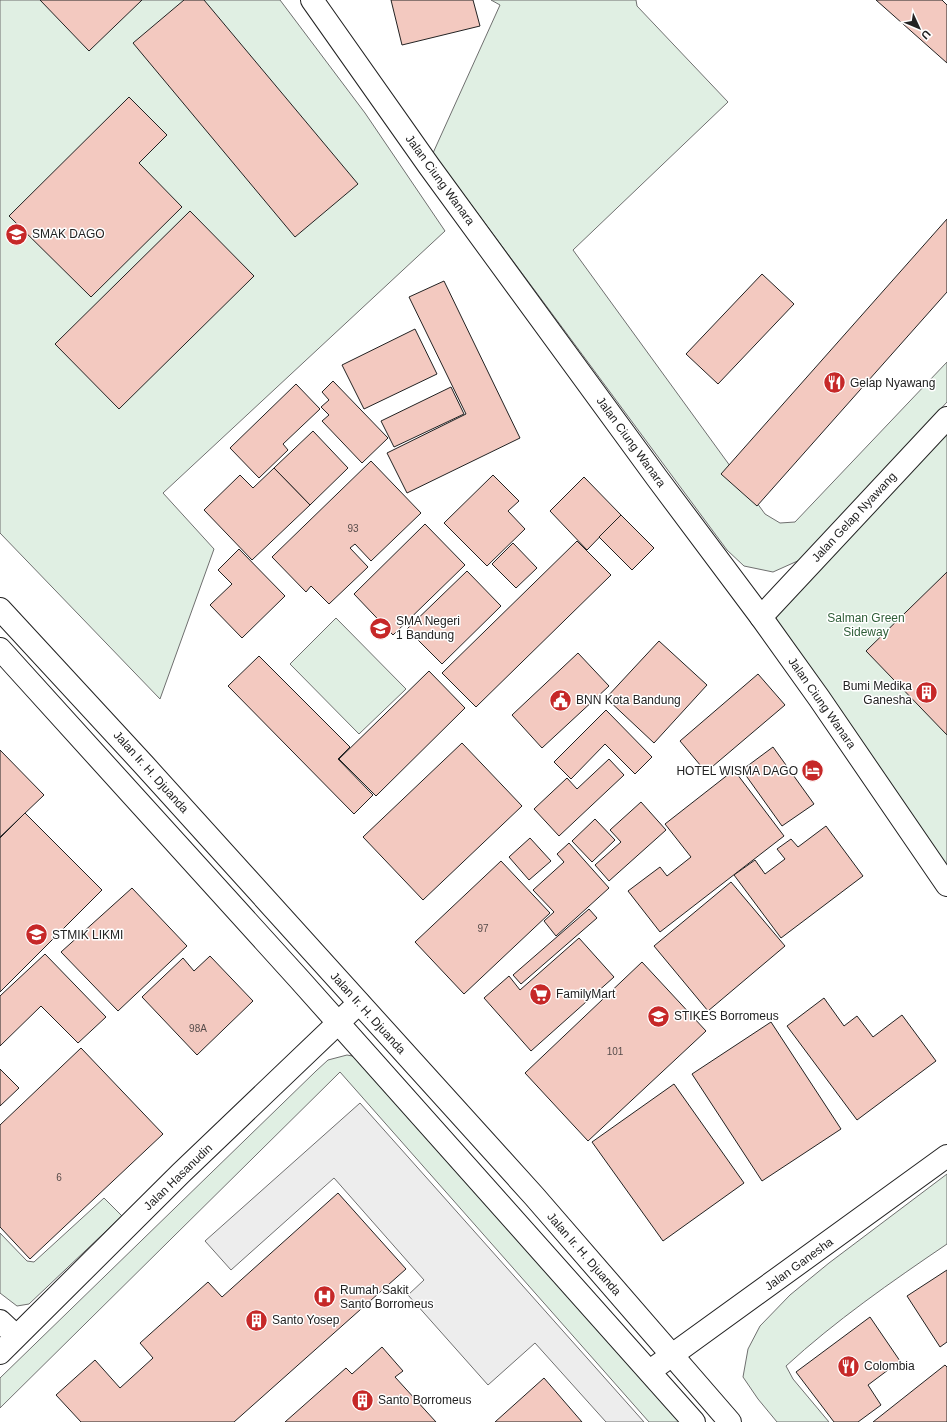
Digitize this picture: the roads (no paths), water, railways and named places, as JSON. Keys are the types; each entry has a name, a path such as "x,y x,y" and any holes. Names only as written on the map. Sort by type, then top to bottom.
{"street":[{"name":"Jalan Ciung Wanara","path":"312,0 438,179 652,472 761,617 819,698 947,885"},
{"name":"Jalan Gelap Nyawang","path":"761,617 947,418"},
{"name":"Jalan Ir. H. Djuanda","path":"0,608 534,1196 730,1422"},
{"path":"0,649 338,1023 694,1422"},
{"name":"Jalan Hasanudin","path":"0,1353 187,1168 359,1003"},
{"name":"Jalan Ganesha","path":"650,1371 947,1156"},
{"path":"0,1321 16,1336"}],"place":[{"name":"SMAK DAGO","path":"17,234"},
{"name":"Gelap Nyawang","path":"834,383"},
{"name":"SMA Negeri 1 Bandung","path":"380,628"},
{"name":"Bumi Medika Ganesha","path":"927,693"},
{"name":"BNN Kota Bandung","path":"560,700"},
{"name":"HOTEL WISMA DAGO","path":"813,771"},
{"name":"STMIK LIKMI","path":"37,935"},
{"name":"FamilyMart","path":"541,994"},
{"name":"STIKES Borromeus","path":"658,1016"},
{"name":"Rumah Sakit Santo Borromeus","path":"325,1297"},
{"name":"Santo Yosep","path":"257,1320"},
{"name":"Colombia","path":"848,1366"},
{"name":"Santo Borromeus","path":"363,1400"}],"park label":[{"name":"Salman Green Sideway","path":"866,625"}]}
